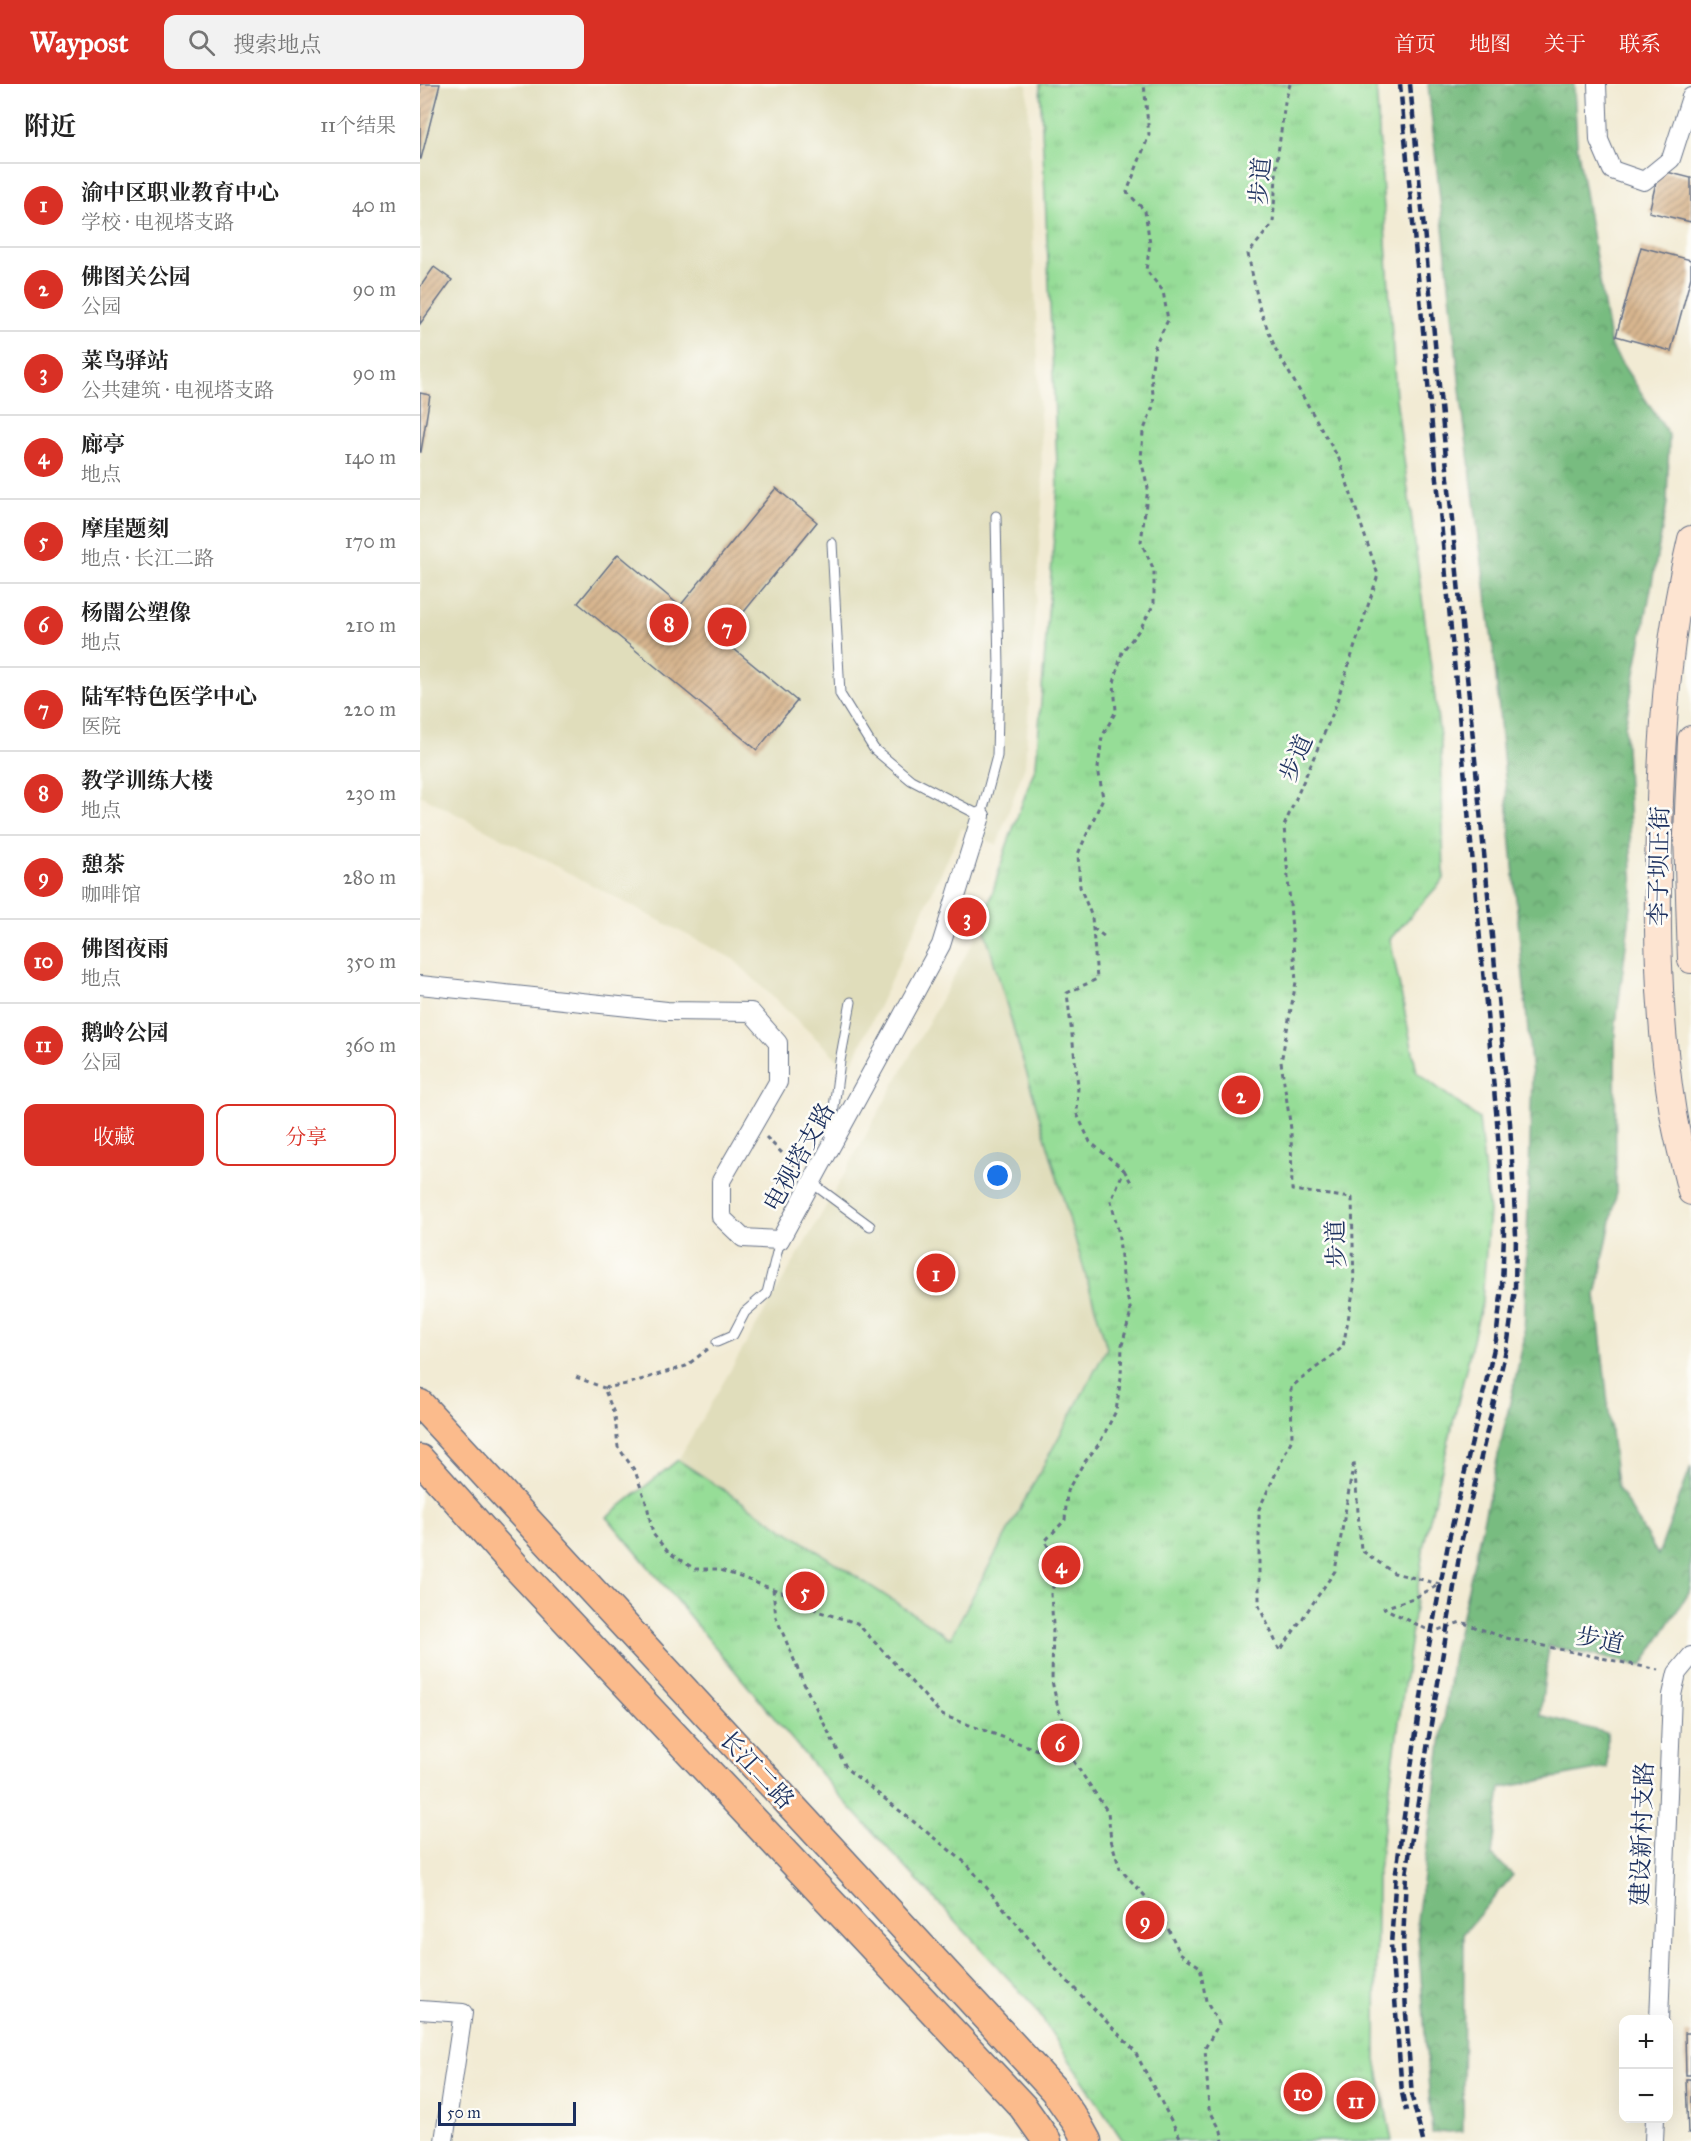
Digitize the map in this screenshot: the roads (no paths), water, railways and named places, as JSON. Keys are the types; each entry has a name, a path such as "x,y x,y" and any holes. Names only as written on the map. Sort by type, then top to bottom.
{"main road":[{"name":"李子坝正街","path":"1691,539 1677,611 1667,681 1663,735 1657,934 1662,1028 1673,1113 1691,1192"},
{"name":"李子坝正街","path":"1691,739 1687,835 1691,960"},
{"name":"长江二路","path":"420,1404 1054,2090 1087,2141"},
{"name":"长江二路","path":"420,1460 518,1569 1023,2107 1047,2141"}],"street":[{"path":"1597,84 1599,140 1612,170 1644,181 1671,159 1691,97"},
{"name":"电视塔支路","path":"420,985 667,1011 751,1012 778,1043 778,1082 721,1181 721,1218 743,1238 780,1240 941,945 981,816"},
{"name":"建设新村支路","path":"1659,2015 1672,1695 1677,1673 1691,1656"},
{"path":"420,2010 463,2013 444,2141"},
{"path":"1654,2141 1655,2123"}],"lane":[{"path":"832,543 840,694 874,749 911,780 981,816 997,756 999,669 996,516"},
{"path":"828,1152 840,1061 851,1002"},
{"path":"812,1183 870,1226"},
{"path":"717,1342 733,1335 745,1312 767,1293 780,1240"}],"railway":[{"path":"1400,84 1497,1121 1504,1233 1502,1287 1496,1340 1449,1539 1427,1656 1396,1872 1391,1945 1402,2093 1406,2111"},
{"path":"1410,84 1510,1123 1516,1235 1515,1289 1508,1341 1462,1539 1406,1874 1403,1944 1406,2013 1412,2097 1423,2141"}],"place":[{"name":"教学训练大楼","path":"669,623"},
{"name":"陆军特色医学中心","path":"727,627"},
{"name":"菜鸟驿站","path":"967,917"},
{"name":"佛图关公园","path":"1241,1095"},
{"name":"渝中区职业教育中心","path":"936,1273"},
{"name":"廊亭","path":"1061,1565"},
{"name":"摩崖题刻","path":"805,1591"},
{"name":"杨闇公塑像","path":"1060,1743"},
{"name":"憩茶","path":"1145,1920"},
{"name":"佛图夜雨","path":"1303,2092"},
{"name":"鹅岭公园","path":"1356,2100"}]}
